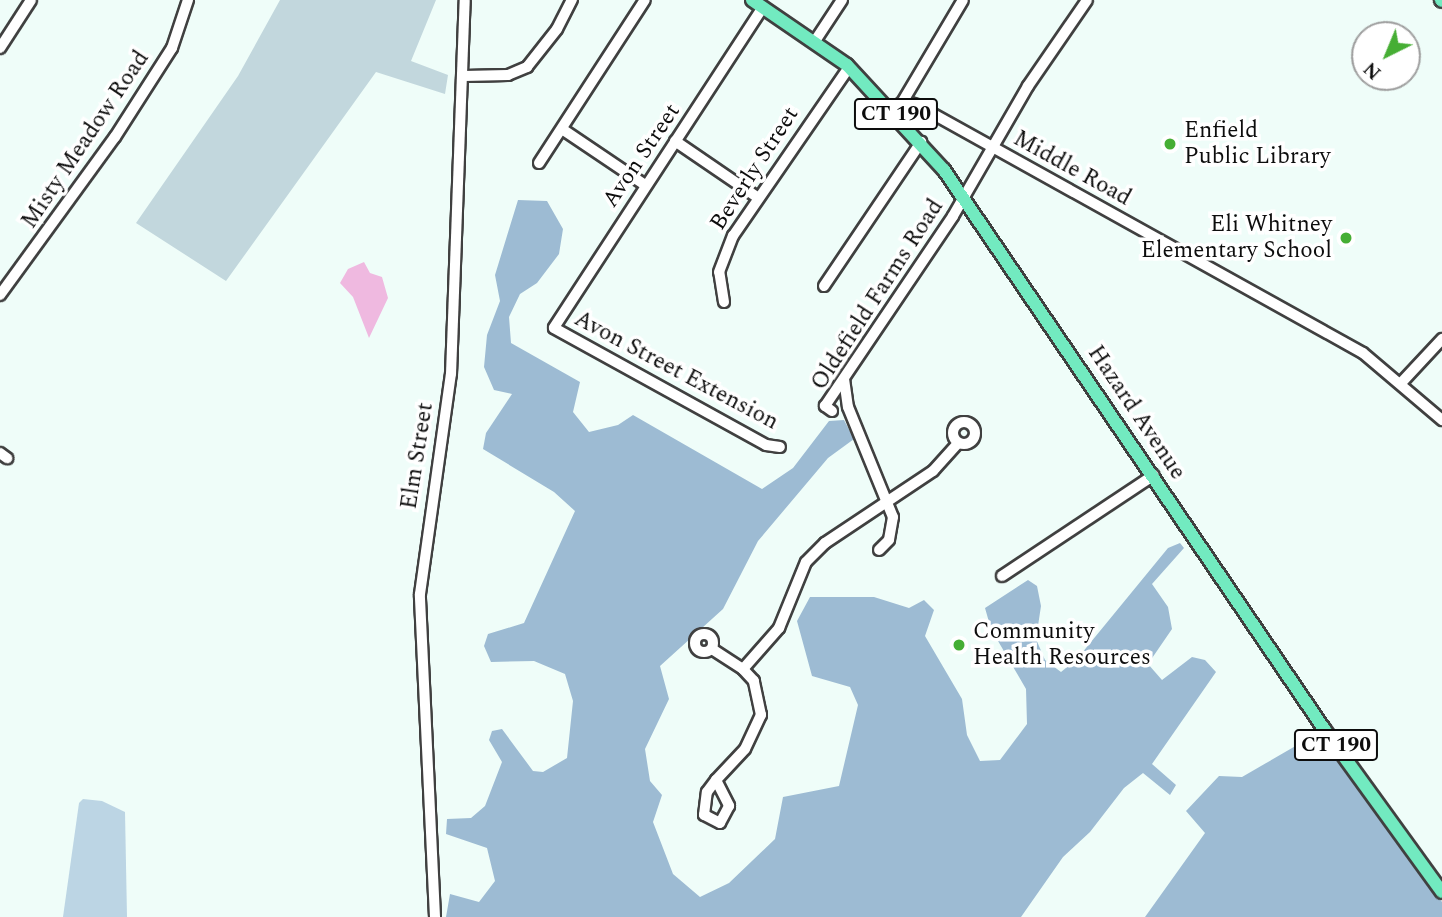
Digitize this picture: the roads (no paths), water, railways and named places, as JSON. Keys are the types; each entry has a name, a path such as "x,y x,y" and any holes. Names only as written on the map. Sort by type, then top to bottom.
{"main road":[{"name":"Hazard Avenue","path":"758,4 815,41 897,106 964,198 1154,475 1324,729 1442,892"}],"street":[{"path":"0,48 31,0"},
{"name":"Misty Meadow Road","path":"0,295 115,137 172,48 188,0"},
{"name":"Elm Street","path":"435,917 421,594 451,374 465,0"},
{"path":"464,76 508,75 527,67 546,45 572,0"},
{"path":"540,163 645,0"},
{"path":"815,41 842,0"},
{"path":"897,106 963,0"},
{"name":"Oldefield Farms Road","path":"832,411 825,406 964,198 992,146 1087,0"},
{"name":"Avon Street","path":"554,328 675,141 758,4"},
{"name":"Beverly Street","path":"724,302 721,264 757,197 849,67"},
{"name":"Middle Road","path":"897,106 992,146 1363,353 1402,382 1442,419"},
{"path":"562,129 645,185"},
{"path":"675,141 757,197"},
{"path":"824,286 921,142"},
{"name":"Avon Street Extension","path":"554,328 766,445 780,447"},
{"path":"1402,382 1442,339"},
{"path":"845,379 848,407 890,502 893,524 889,540 880,550"},
{"path":"743,669 779,628 806,562 815,552 933,471 958,443"},
{"path":"1002,576 1154,475"},
{"path":"712,649 743,669 754,681 761,715 745,749 716,780"}],"place":[{"name":"Enfield Public Library","path":"1170,144"},
{"name":"Eli Whitney Elementary School","path":"1346,238"},
{"name":"Community Health Resources","path":"959,645"}]}
